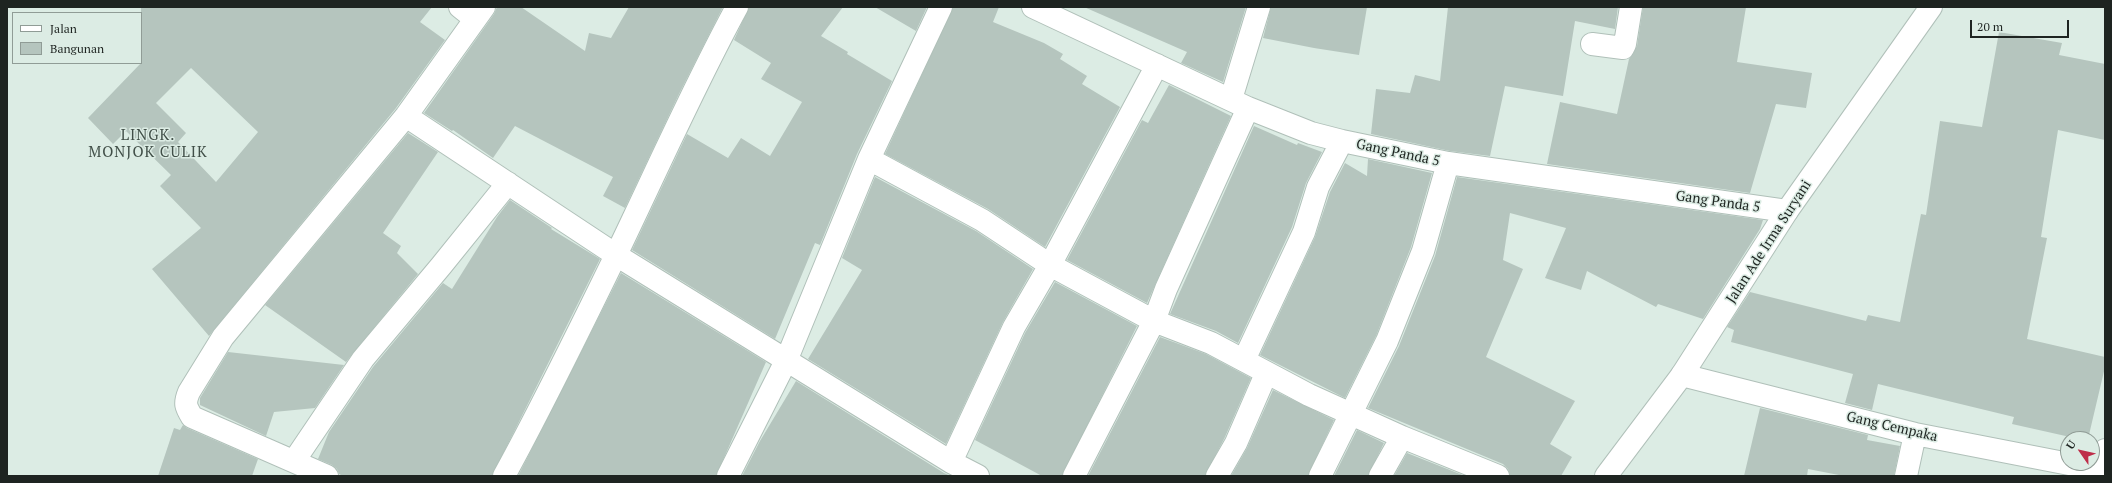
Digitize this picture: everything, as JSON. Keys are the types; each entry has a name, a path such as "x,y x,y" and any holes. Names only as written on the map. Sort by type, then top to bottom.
{"street":[{"path":"504,476 531,427 616,254 685,107 737,7"},
{"path":"728,476 786,361 868,159 941,7"},
{"name":"Gang Panda 5","path":"1033,7 1239,103 1304,130 1342,141 1448,163 1787,211"},
{"path":"1074,476 1154,321 1239,103 1259,7"},
{"path":"1592,44 1623,48 1631,7"},
{"name":"Jalan Ade Irma Suryani","path":"1606,476 1682,376 1787,211 1932,7"},
{"path":"327,476 192,417 186,408 185,402 189,392 223,337 406,116 473,11"},
{"path":"406,116 616,254 965,471 1014,327 1050,265 1157,65"},
{"path":"1244,360 1304,232 1318,187 1342,141"},
{"path":"868,159 982,220 1050,265 1154,321 1211,343 1244,360 1266,374 1402,437 1498,476"},
{"path":"1320,476 1352,413 1386,340 1423,251 1448,163"},
{"path":"294,461 363,359 442,266 508,183"},
{"path":"1223,474 1266,374"},
{"name":"Gang Cempaka","path":"1682,376 1915,434 2103,463"},
{"path":"1906,476 1915,434"},
{"path":"1380,476 1402,437"}],"building":[{"path":"141,7 432,7 420,22 445,40 396,108 209,336 152,269 201,228 160,186 171,175 126,131 113,144 88,118 140,64 142,64","holes":["191,68 258,132 216,182 178,142 186,133 156,103"]},
{"path":"497,7 521,7 585,51 589,33 611,38 629,7 723,7 679,94 625,208 603,196 613,177 515,126 493,158 453,130 452,131 424,113 494,14"},
{"path":"749,7 843,7 821,36 848,52 847,54 892,81 857,154 820,245 815,243 775,339 632,250 687,134 728,158 741,138 770,156 802,102 761,79 771,63 734,40"},
{"path":"875,7 927,7 916,31"},
{"path":"953,7 999,7 993,22 1044,43 1063,54 1060,59 1087,76 1082,84 1120,107 1045,247 988,209 885,154"},
{"path":"1084,7 1246,7 1223,82 1181,63 1187,52"},
{"path":"1271,7 1367,7 1359,55 1263,38"},
{"path":"1448,7 1618,7 1615,29 1575,21 1563,96 1505,86 1490,156 1450,151 1371,134 1376,89 1410,93 1415,75 1440,81"},
{"path":"1643,7 1746,7 1737,62 1812,73 1806,108 1776,104 1750,193 1547,164 1560,102 1617,114 1629,59 1637,46"},
{"path":"1999,32 2062,43 2059,55 2105,64 2105,140 2058,130 2041,237 2047,238 2027,339 2105,357 2105,367 2090,431 2060,431 2060,435 2012,424 2014,417 1878,384 1872,410 1845,403 1853,374 1731,342 1734,330 1727,327 1750,292 1866,321 1868,315 1900,322 1921,214 1926,215 1940,121 1982,127"},
{"path":"1169,85 1231,116 1147,303 1067,260 1142,120 1148,123"},
{"path":"1254,126 1297,145 1298,143 1322,152 1306,183 1292,227 1238,343 1216,331 1170,314"},
{"path":"408,133 438,152 383,233 401,246 397,253 418,274 346,362 265,305"},
{"path":"1368,159 1432,173 1411,247 1376,336 1345,398 1260,355 1315,237 1330,192 1345,163 1367,176"},
{"path":"875,177 976,231 1033,269 1003,322 946,444 808,359 862,270 842,258"},
{"path":"1457,177 1763,220 1760,229 1703,319 1658,304 1656,307 1587,271 1581,290 1545,278 1566,228 1510,213 1503,260 1523,269 1486,357 1575,401 1550,444 1572,457 1561,476 1510,476 1508,469 1503,464 1368,408 1399,346 1435,256"},
{"path":"510,200 552,228 551,229 600,259 492,476 343,476 339,474 337,469 332,465 318,459 329,432 373,367 443,283 452,289 497,217"},
{"path":"621,273 766,362 716,476 518,476"},
{"path":"1055,282 1137,326 1062,476 1042,476 975,440 1025,333"},
{"path":"1160,337 1206,354 1251,378 1225,437 1205,476 1088,476"},
{"path":"228,352 344,365 315,408 274,412 266,436 200,405 200,398"},
{"path":"796,381 951,476 742,476 760,441"},
{"path":"1273,390 1334,420 1308,476 1231,476 1247,448"},
{"path":"1760,408 1868,435 1867,440 1900,446 1894,476 1844,476 1808,469 1807,476 1744,476"},
{"path":"183,425 258,459 252,476 158,476 174,428 180,430"},
{"path":"1357,430 1384,443 1368,476 1334,476"},
{"path":"1407,453 1465,476 1394,476"}],"district":[{"name":"LINGK. MONJOK CULIK","path":"148,144"}]}
